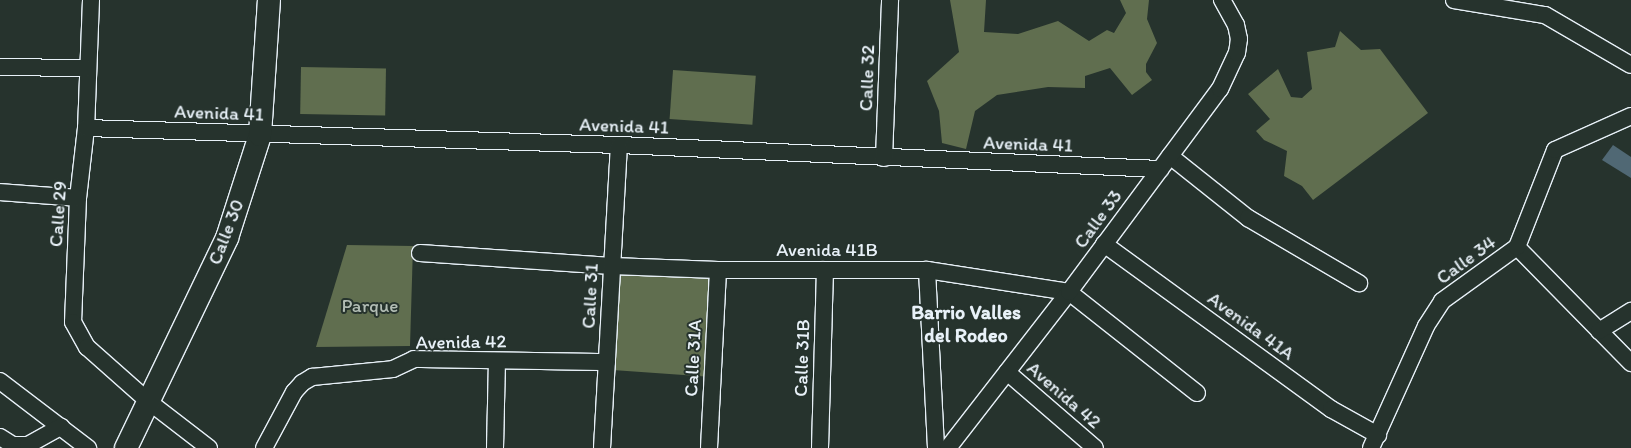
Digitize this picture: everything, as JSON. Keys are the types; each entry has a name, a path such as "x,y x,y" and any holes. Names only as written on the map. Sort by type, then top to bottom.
{"main road":[{"name":"Calle 30","path":"126,448 227,238 260,135 269,0"}],"street":[{"name":"Calle 29","path":"91,0 86,128 78,198 73,322 87,347 148,401 210,448"},
{"name":"Calle 32","path":"884,158 890,0"},
{"name":"Calle 33","path":"948,448 1069,292 1220,89 1237,53 1239,39 1236,25 1222,0"},
{"path":"1454,0 1545,15 1631,65"},
{"path":"0,67 88,68"},
{"name":"Calle 34","path":"1373,445 1426,326 1442,301 1517,247 1555,150 1631,116"},
{"name":"Avenida 41","path":"86,128 619,145 1160,169"},
{"name":"Calle 31","path":"602,448 619,145"},
{"path":"1170,156 1248,218 1359,283"},
{"path":"0,192 78,198"},
{"name":"Avenida 41A","path":"1104,244 1331,409 1373,445"},
{"path":"1517,247 1631,363"},
{"name":"Avenida 41B","path":"420,253 612,266 718,270 927,270 1069,292 1197,393"},
{"name":"Calle 31A","path":"709,448 718,270"},
{"name":"Calle 31B","path":"820,448 825,270"},
{"path":"927,270 936,448"},
{"path":"1600,331 1631,312"},
{"name":"Avenida 42","path":"264,448 294,392 302,383 312,377 393,369 414,359 607,362"},
{"path":"495,448 497,361"},
{"name":"Avenida 42","path":"1007,372 1095,448"},
{"path":"0,381 88,448"},
{"path":"0,437 14,445 28,445 61,427"}],"green space":[{"path":"950,0 986,0 984,32 1018,34 1058,21 1089,41 1107,30 1114,33 1126,13 1120,0 1149,0 1147,19 1157,43 1146,64 1146,72 1152,80 1132,95 1110,68 1085,76 1085,88 1048,87 997,95 975,111 966,149 942,143 939,111 927,81 959,52"},
{"path":"1340,31 1361,50 1380,49 1428,113 1313,200 1302,186 1284,176 1287,151 1264,140 1256,131 1270,119 1248,94 1278,69 1291,97 1302,98 1312,89 1307,52 1335,47"},
{"path":"301,67 386,68 385,115 300,114"},
{"path":"673,70 756,76 752,125 670,119"},
{"name":"Parque","path":"347,245 413,246 410,346 316,347"},
{"path":"616,271 712,278 705,376 609,370"}],"water":[{"path":"1613,145 1631,157 1631,178 1602,160"}],"district":[{"name":"Barrio Valles del Rodeo","path":"966,324"}]}
